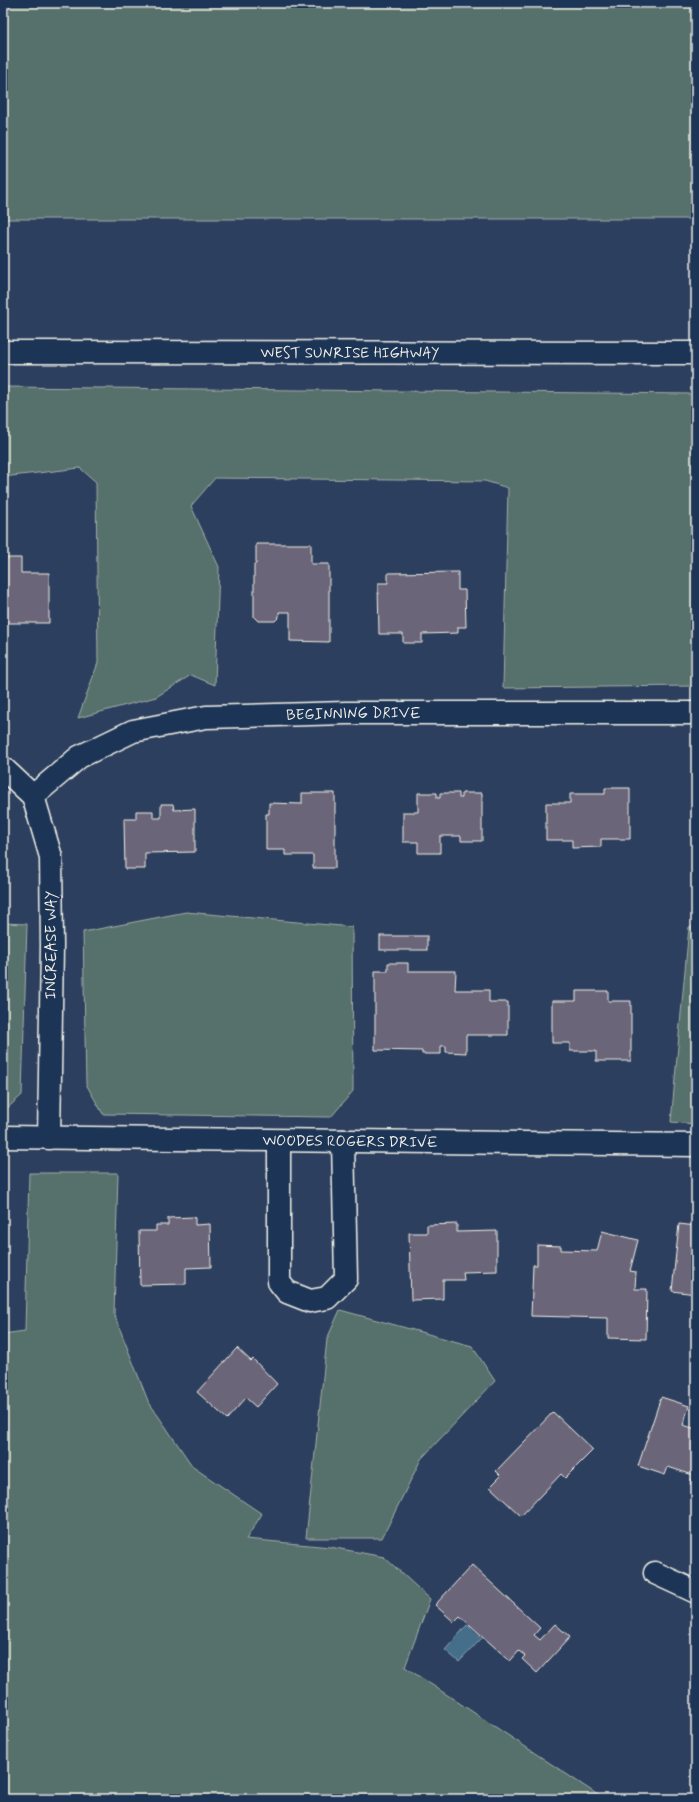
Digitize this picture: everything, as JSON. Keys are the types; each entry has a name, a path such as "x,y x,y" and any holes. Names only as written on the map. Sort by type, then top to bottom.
{"street":[{"name":"WEST SUNRISE HIGHWAY","path":"3,352 696,353"},
{"name":"BEGINNING DRIVE","path":"33,796 79,757 133,731 206,717 346,713 696,713"},
{"path":"3,768 33,796"},
{"name":"INCREASE WAY","path":"33,796 51,857 52,946 50,1138"},
{"name":"WOODES ROGERS DRIVE","path":"3,1137 696,1145"},
{"path":"280,1140 279,1282 287,1292 310,1301 327,1298 346,1279 343,1141"},
{"path":"655,1573 696,1592"}],"green space":[{"path":"3,3 696,3 696,219 3,219"},
{"path":"3,387 696,394 696,686 503,688 508,488 485,481 215,478 191,506 219,567 215,685 191,675 156,697 78,718 98,663 96,482 80,468 3,477"},
{"path":"186,912 352,927 353,1091 331,1117 103,1114 86,1084 83,932"},
{"path":"3,923 27,924 22,1095 3,1112"},
{"path":"689,927 696,927 696,1124 671,1122"},
{"path":"29,1173 118,1173 114,1314 148,1401 193,1467 262,1514 246,1539 330,1547 384,1557 430,1599 405,1667 604,1799 3,1799 3,1334 25,1331"},
{"path":"340,1310 472,1346 495,1381 421,1459 382,1538 306,1538 327,1339"}],"water":[{"path":"467,1625 482,1638 459,1662 445,1650"}],"building":[{"path":"256,544 311,544 311,564 329,564 329,642 290,641 290,612 279,612 279,617 275,621 258,621 254,617 254,564 256,564"},
{"path":"3,558 21,558 21,573 49,573 49,623 3,623"},
{"path":"458,572 458,590 465,590 466,627 458,627 458,633 422,634 422,643 403,643 403,634 379,634 378,583 388,583 388,573"},
{"path":"605,788 630,788 630,839 601,839 601,847 572,848 572,840 546,840 546,803 570,803 570,794 605,794"},
{"path":"302,793 335,793 335,868 313,868 313,855 285,855 285,850 266,850 266,814 269,814 269,803 302,804"},
{"path":"418,793 437,793 437,798 440,798 440,793 459,793 459,798 462,798 462,793 482,793 482,841 461,841 461,836 440,836 440,853 418,853 418,842 403,842 403,812 418,812"},
{"path":"161,804 173,804 174,810 195,809 195,852 145,853 145,869 125,869 124,819 136,819 136,811 153,811 153,818 161,818"},
{"path":"380,936 427,936 427,950 380,950"},
{"path":"388,963 408,963 408,971 456,971 455,990 489,990 489,1002 508,1002 508,1035 466,1035 466,1053 446,1052 446,1046 441,1046 441,1054 422,1054 422,1051 375,1050 375,971 388,971"},
{"path":"576,991 608,991 608,1001 631,1001 631,1061 596,1061 596,1051 570,1051 570,1043 552,1043 552,1001 576,1001"},
{"path":"195,1217 195,1225 210,1224 211,1267 186,1268 186,1284 140,1285 139,1231 156,1231 156,1225 168,1225 168,1218"},
{"path":"457,1224 457,1232 497,1231 497,1271 463,1272 464,1280 443,1280 443,1299 411,1300 409,1233 427,1233 427,1225"},
{"path":"679,1224 696,1226 696,1294 672,1291"},
{"path":"602,1231 638,1240 630,1271 636,1272 635,1289 647,1289 646,1339 608,1338 608,1318 531,1316 533,1265 537,1265 537,1245 561,1246 561,1250 597,1251"},
{"path":"237,1348 251,1361 253,1359 277,1384 256,1407 246,1398 227,1419 197,1392"},
{"path":"661,1397 689,1406 683,1425 696,1429 696,1486 690,1484 693,1475 668,1467 665,1475 638,1466"},
{"path":"553,1412 593,1450 565,1478 561,1474 521,1516 490,1487 501,1476 496,1471"},
{"path":"472,1565 540,1628 534,1635 540,1640 555,1624 570,1637 537,1673 522,1659 525,1656 519,1651 510,1661 460,1616 454,1622 435,1605"}]}
